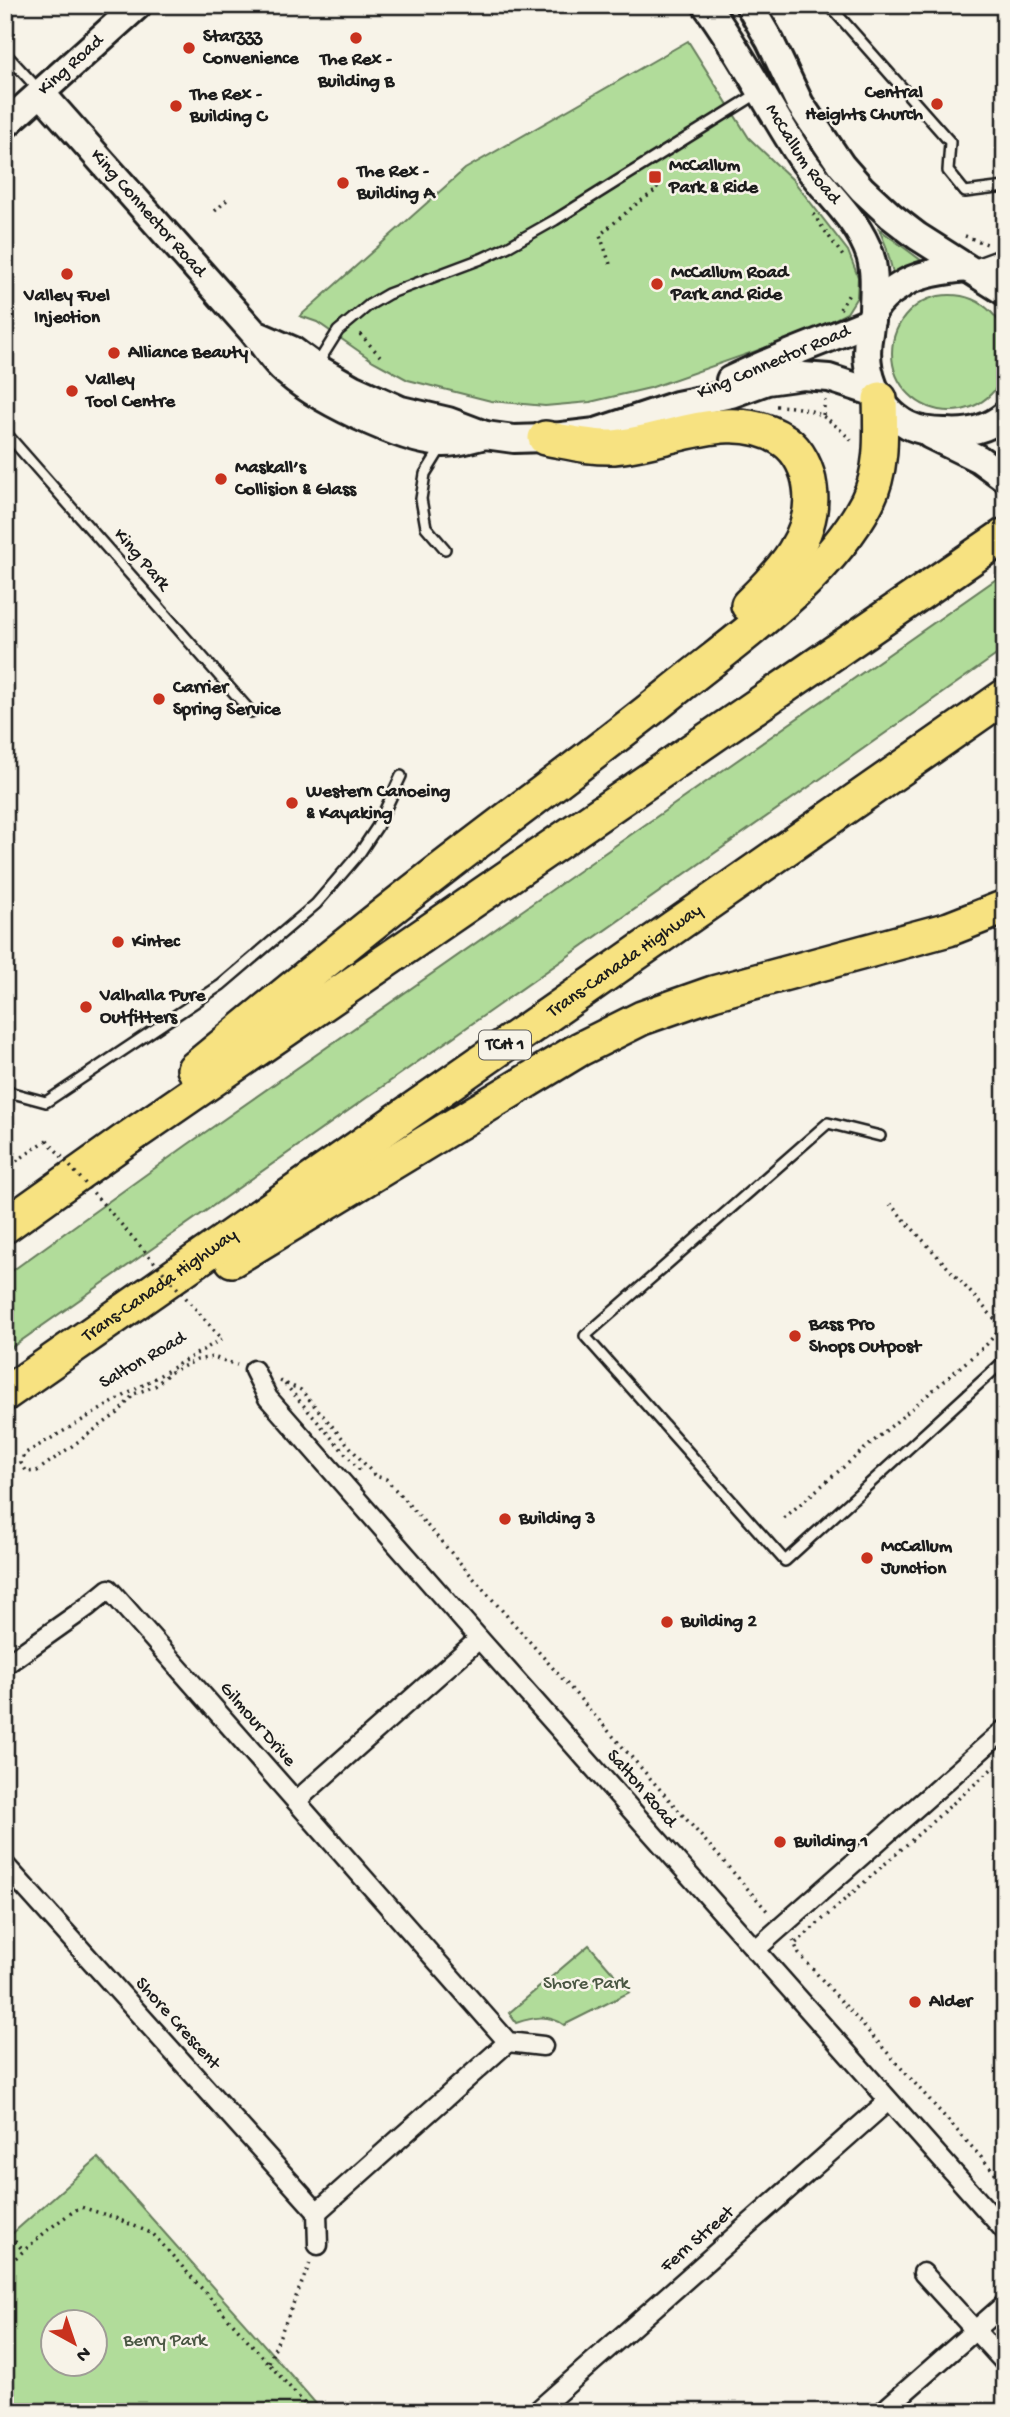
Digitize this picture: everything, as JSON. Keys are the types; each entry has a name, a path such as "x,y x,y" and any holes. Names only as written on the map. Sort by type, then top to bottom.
{"highway":[{"path":"124,1141 160,1098 302,979 592,756 777,607 822,564 867,502 876,481 881,450 878,396"},
{"path":"545,438 593,447 615,447 703,428 756,428 769,432 790,445 799,456 810,480 812,502 808,523 799,543 780,572 739,614 634,706 592,756"},
{"path":"5,1226 124,1141 1005,535"},
{"name":"Trans-Canada Highway","path":"5,1396 1005,696"},
{"path":"5,1396 568,1056 615,1031 642,1018 713,993 949,929 1005,907"}],"street":[{"name":"King Road","path":"5,125 138,5"},
{"name":"McCallum Road","path":"706,5 742,56 804,161 858,228 872,260 874,280 867,353 869,372 878,396"},
{"name":"McCallum Road","path":"749,5 770,41 800,104 841,165 891,216 1005,292"},
{"name":"King Connector Road","path":"41,93 255,334 281,368 304,387 347,411 394,432 444,443 485,435"},
{"path":"872,317 885,298 901,285 922,275 969,269 1000,251"},
{"name":"King Connector Road","path":"677,405 765,362 799,351 872,317"},
{"name":"King Connector Road","path":"255,334 292,350 352,388 401,410 447,421 485,435 514,439 596,432 677,405 731,394 767,382 803,376 829,378 878,396"},
{"path":"878,396 890,412 906,424 979,460 1001,475"},
{"path":"922,431 971,432 1005,415"},
{"name":"Salton Road","path":"254,1370 268,1398 1005,2231"},
{"name":"Gilmour Drive","path":"5,1665 87,1608 109,1589 296,1801"},
{"path":"480,1639 296,1801 509,2042 543,2046"},
{"path":"755,1950 1005,1729"},
{"name":"Shore Crescent","path":"5,1865 317,2212"},
{"path":"318,2245 317,2212 509,2042"},
{"name":"Fern Street","path":"536,2412 888,2101"},
{"path":"923,2273 1005,2363"},
{"path":"882,2412 1005,2304"}],"lane":[{"path":"829,5 950,142 948,171 965,192 1005,187"},
{"path":"5,53 41,93"},
{"path":"315,367 338,331 369,305 388,294 509,246 762,91"},
{"name":"King Park","path":"5,432 251,712"},
{"path":"444,443 425,474 421,499 426,527 445,549"},
{"path":"5,1091 46,1102 221,985 316,904 359,854 377,827 401,776"},
{"path":"880,1136 828,1123 585,1336 785,1561 1005,1360"}],"path":[{"path":"610,264 600,235 658,189 651,179"},
{"path":"215,211 227,200"},
{"path":"806,204 846,262"},
{"path":"955,232 1000,251"},
{"path":"830,316 841,309 846,301 850,284"},
{"path":"360,334 380,356"},
{"path":"823,415 826,393"},
{"path":"767,406 799,406 823,415 859,448"},
{"name":"Salton Road","path":"5,1169 47,1140 222,1339 24,1454 21,1463 23,1469 27,1472 37,1471 118,1413 134,1394 155,1386 169,1373 187,1364 213,1357"},
{"path":"784,1518 987,1343 1002,1327 890,1204"},
{"path":"283,1382 301,1390 376,1476 386,1479 796,1943 799,1954 1005,2184"},
{"path":"796,1943 1005,1758"},
{"path":"5,2267 48,2232 59,2219 81,2207 153,2234 312,2412"},
{"path":"5,2231 24,2251"},
{"path":"269,2362 318,2245"}],"green space":[{"path":"688,41 749,138 793,180 848,251 858,277 857,297 847,313 810,332 650,388 590,402 545,406 491,401 408,380 373,361 317,322 300,316 465,169"},
{"path":"879,229 922,261 893,273"},
{"path":"950,295 972,299 991,312 1004,331 1008,353 1004,375 991,394 972,407 950,411 928,407 909,394 896,375 892,353 896,331 909,312 928,299"},
{"path":"1005,573 1005,649 5,1352 5,1276 187,1145"},
{"name":"Shore Park","path":"589,1945 630,1992 564,2025 552,2019 541,2018 516,2023 509,2013"},
{"name":"Berry Park","path":"98,2158 323,2412 5,2412 5,2240"}],"place":[{"name":"The Rex - Building B","path":"356,38"},
{"name":"Starzzz Convenience","path":"189,48"},
{"name":"Central Heights Church","path":"937,104"},
{"name":"The Rex - Building C","path":"176,106"},
{"name":"McCallum Park & Ride","path":"655,177"},
{"name":"The Rex - Building A","path":"343,183"},
{"name":"Valley Fuel Injection","path":"67,274"},
{"name":"McCallum Road Park and Ride","path":"657,284"},
{"name":"Alliance Beauty","path":"114,353"},
{"name":"Valley Tool Centre","path":"72,391"},
{"name":"Maskall’s Collision & Glass","path":"221,479"},
{"name":"Carrier Spring Service","path":"159,699"},
{"name":"Western Canoeing & Kayaking","path":"292,803"},
{"name":"Kintec","path":"118,942"},
{"name":"Valhalla Pure Outfitters","path":"86,1007"},
{"name":"Bass Pro Shops Outpost","path":"795,1336"},
{"name":"Building 3","path":"505,1519"},
{"name":"McCallum Junction","path":"867,1558"},
{"name":"Building 2","path":"667,1622"},
{"name":"Building 1","path":"780,1842"},
{"name":"Alder","path":"915,2002"}]}
